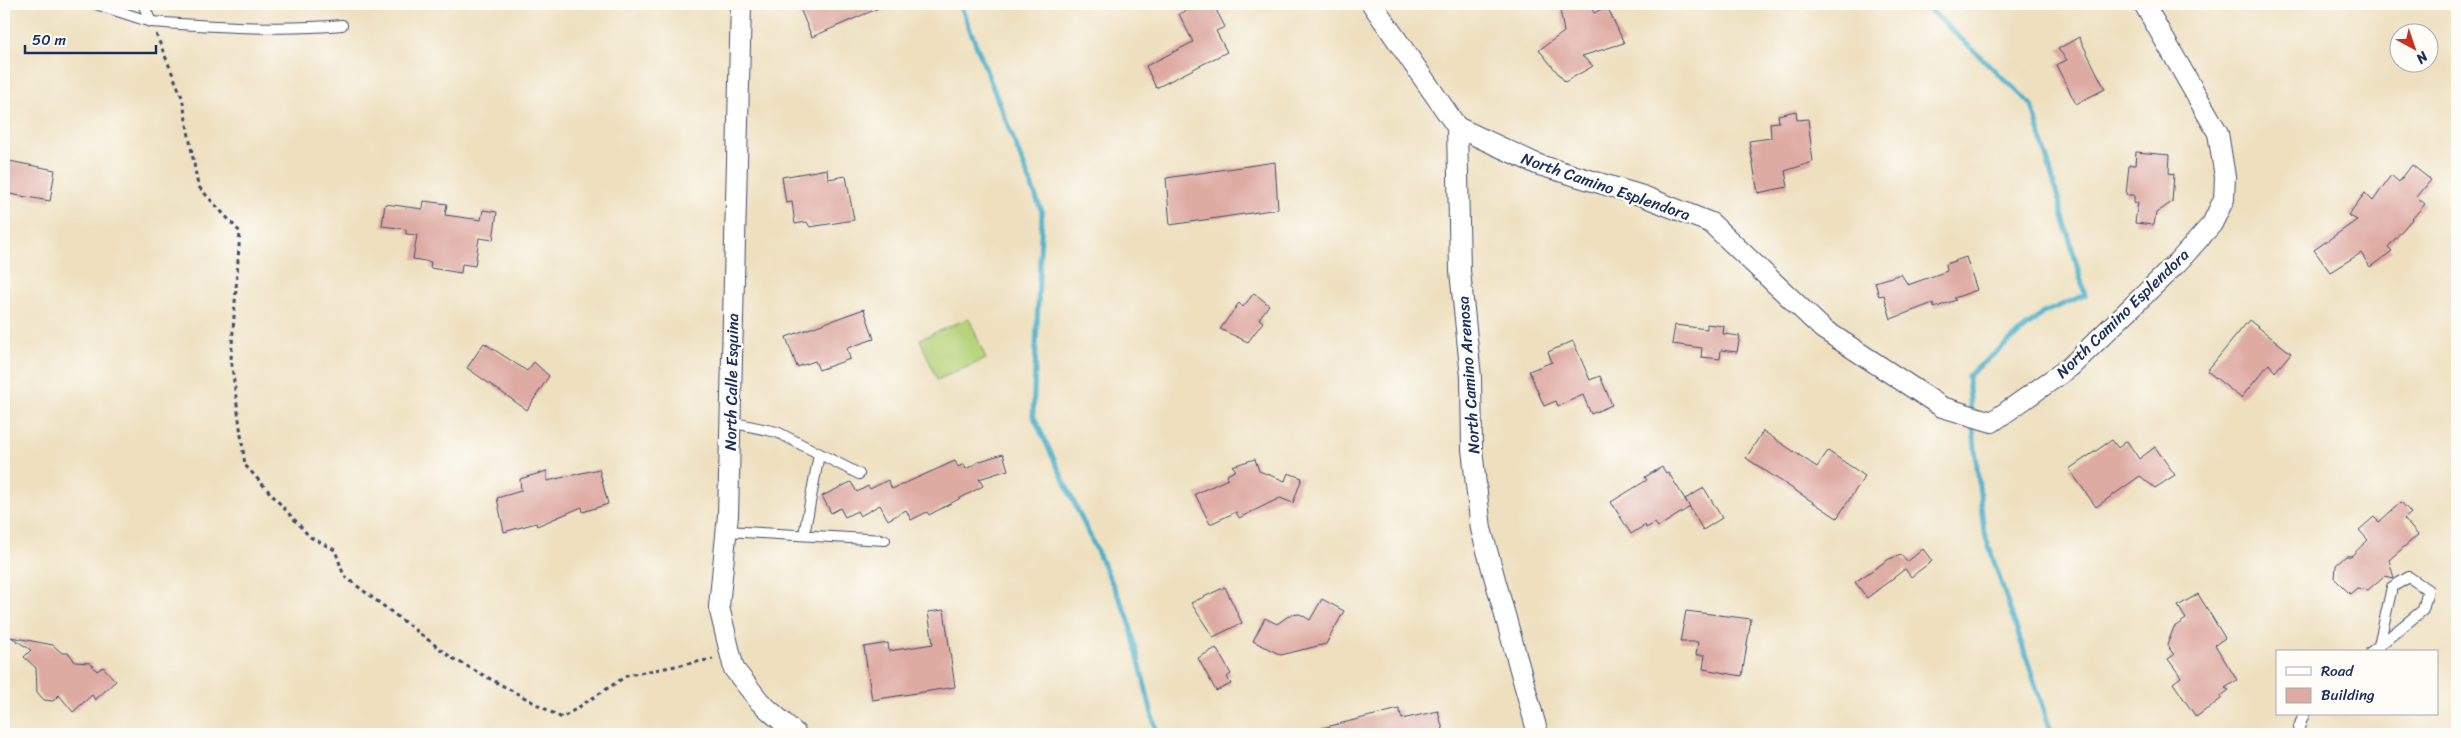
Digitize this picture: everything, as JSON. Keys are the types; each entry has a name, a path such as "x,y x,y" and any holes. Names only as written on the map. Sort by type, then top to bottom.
{"street":[{"name":"North Calle Esquina","path":"741,4 730,422 726,531 719,607 734,669 760,702 796,734"},
{"path":"1372,4 1457,127"},
{"name":"North Camino Esplendora","path":"1457,127 1539,165 1643,196 1711,224 1823,328 1942,407 1992,422 2070,367 2179,261 2212,224 2224,200 2225,177 2218,133 2144,4"},
{"name":"North Camino Arenosa","path":"1457,127 1460,271 1471,377 1472,449 1481,529 1538,734"}],"lane":[{"path":"96,4 151,22 238,27 316,28 342,25"},
{"path":"143,4 151,22"},
{"path":"730,422 777,432 859,474"},
{"path":"804,535 819,454"},
{"path":"726,531 885,540"},
{"path":"2409,577 2428,590 2423,610 2375,648 2392,587 2409,577"},
{"path":"2300,734 2299,727 2303,716"}],"path":[{"path":"151,22 182,98 198,186 240,232 231,358 245,465 310,537 335,550 344,576 452,658 562,718 628,675 731,656"}],"green space":[{"path":"969,318 986,359 937,380 920,339"}],"building":[{"path":"798,4 888,4 812,37"},
{"path":"1200,4 1213,4 1225,27 1216,31 1227,52 1156,88 1146,66 1193,42 1179,14"},
{"path":"1559,4 1589,4 1594,13 1607,6 1624,43 1582,56 1593,66 1565,82 1539,50 1564,32"},
{"path":"2079,37 2105,89 2076,104 2056,65 2067,60 2058,49"},
{"path":"1796,111 1797,120 1808,119 1813,162 1785,171 1788,187 1758,193 1749,141 1771,138 1770,123 1779,122 1778,115"},
{"path":"2136,152 2170,155 2169,173 2174,174 2172,202 2156,213 2154,225 2135,223 2138,202 2134,204 2134,195 2126,195 2129,165 2135,165"},
{"path":"4,160 55,170 50,201 4,193"},
{"path":"1275,162 1278,209 1170,225 1166,178"},
{"path":"2412,165 2431,180 2417,197 2425,204 2388,247 2392,251 2370,267 2361,253 2330,272 2314,250 2357,220 2348,215 2365,193 2373,201 2391,175 2399,182"},
{"path":"827,169 828,179 846,176 854,220 810,227 807,222 795,224 792,202 786,203 782,177"},
{"path":"424,201 447,204 445,215 481,220 483,210 497,212 493,240 479,238 475,266 462,264 461,273 430,268 431,262 413,259 417,235 406,234 406,229 382,226 385,204 423,209"},
{"path":"1966,257 1977,290 1954,298 1956,300 1934,308 1933,303 1891,319 1884,295 1879,296 1875,282 1901,274 1908,285 1947,271 1946,264"},
{"path":"1254,293 1269,305 1259,319 1263,322 1248,342 1220,329 1239,303 1243,307"},
{"path":"864,309 874,339 847,348 850,359 819,370 815,361 797,367 786,337"},
{"path":"2249,320 2291,353 2275,372 2269,364 2241,398 2207,371"},
{"path":"1707,324 1724,326 1723,334 1740,336 1737,352 1721,350 1720,359 1701,357 1702,348 1672,344 1675,325 1707,329"},
{"path":"1573,341 1590,380 1600,376 1612,405 1591,414 1583,395 1558,406 1556,401 1544,406 1529,371 1552,362 1548,352"},
{"path":"484,343 527,371 534,362 549,376 527,410 467,368"},
{"path":"1763,431 1817,467 1828,451 1865,476 1837,518 1746,458"},
{"path":"2112,440 2118,448 2127,441 2139,459 2155,447 2175,475 2155,488 2140,476 2096,507 2069,469"},
{"path":"1003,454 1008,470 979,479 983,486 929,515 927,512 911,520 906,510 888,520 880,505 860,516 857,511 845,517 840,508 831,513 822,496 851,482 857,492 868,486 870,489 888,480 892,489 955,461 958,467 964,464 966,469 980,461"},
{"path":"1255,459 1259,471 1285,481 1288,473 1302,478 1293,503 1280,498 1239,518 1236,512 1210,524 1195,494 1228,479 1227,475 1236,470 1232,466"},
{"path":"1662,467 1666,473 1668,472 1690,507 1658,527 1655,523 1646,528 1645,525 1631,534 1611,502 1647,480 1645,477"},
{"path":"599,469 608,504 583,512 582,507 537,526 536,523 504,532 497,498 521,491 520,479 547,471 547,481"},
{"path":"1704,488 1722,518 1703,530 1685,499"},
{"path":"2401,502 2411,513 2404,519 2418,535 2389,560 2394,578 2384,576 2368,590 2357,588 2350,594 2335,579 2336,565 2346,556 2351,556 2368,540 2359,530 2374,517 2379,522"},
{"path":"1923,549 1932,561 1911,577 1905,569 1867,598 1855,582 1889,559 1901,555 1907,562"},
{"path":"1225,587 1242,623 1213,637 1191,603"},
{"path":"2198,594 2225,638 2215,645 2237,680 2225,688 2229,690 2221,696 2221,699 2196,717 2173,683 2181,677 2168,659 2174,655 2167,645 2174,627 2186,619 2178,606"},
{"path":"1322,599 1344,611 1326,644 1281,655 1253,641 1265,618 1277,624 1290,615 1300,614 1310,620"},
{"path":"944,610 955,687 872,700 864,647 888,643 889,651 933,644 928,612"},
{"path":"1686,611 1751,619 1742,676 1703,669 1705,655 1696,655 1698,642 1680,642"},
{"path":"11,637 53,645 62,653 69,653 75,662 90,663 97,671 103,667 116,681 95,700 92,695 73,712 59,695 53,701 44,700 37,692 36,668 24,657 31,650"},
{"path":"1216,648 1231,674 1227,677 1231,684 1216,691 1198,658"},
{"path":"1399,709 1402,719 1438,711 1444,734 1318,734 1318,729"}],"waterway":[{"path":"960,4 1042,212 1033,415 1128,617 1157,734"},
{"path":"1924,4 2032,105 2085,295 2043,313 1968,376 1971,412"},
{"path":"1972,420 1984,532 2052,734"}]}
